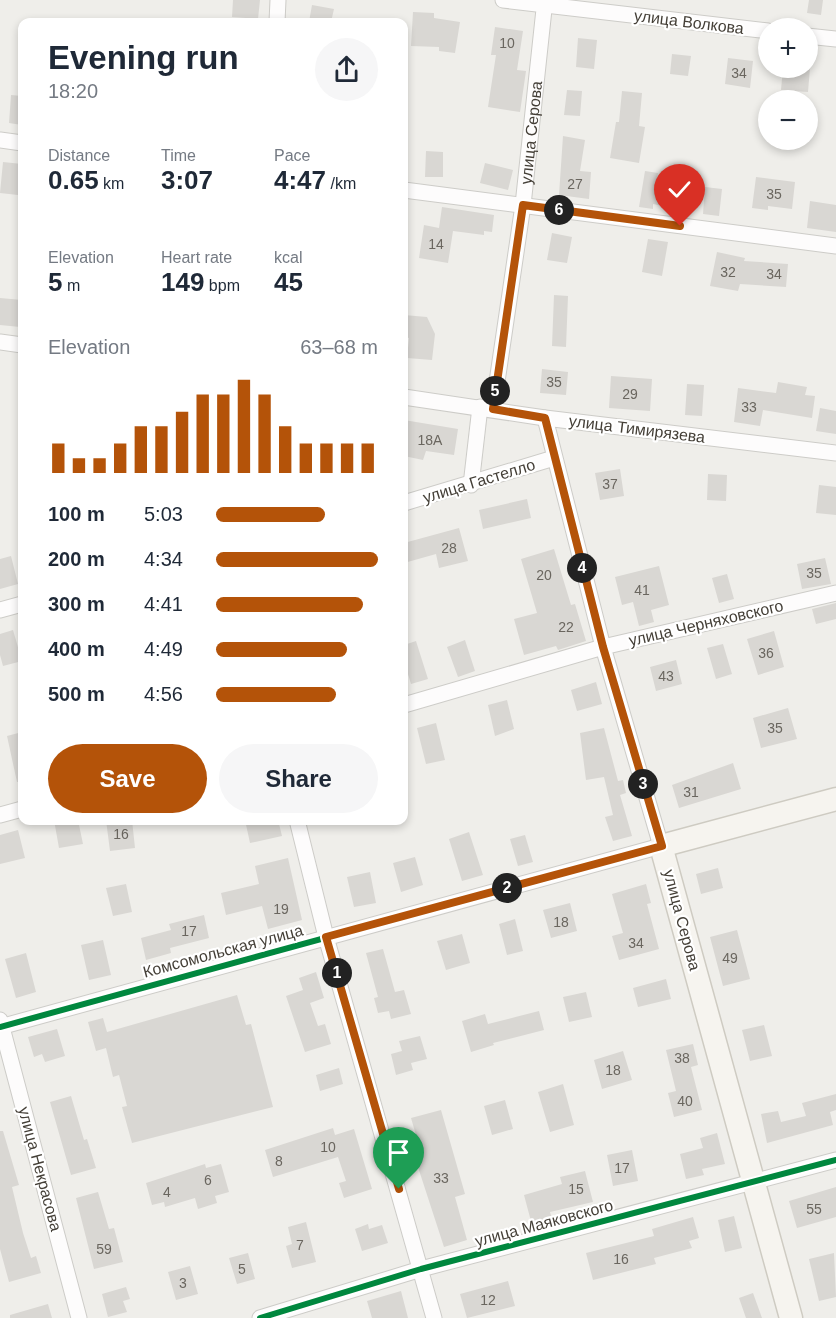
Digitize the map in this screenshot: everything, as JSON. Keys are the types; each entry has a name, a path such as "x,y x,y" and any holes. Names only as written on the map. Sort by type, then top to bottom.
{"main road":[{"name":"Комсомольская улица","path":"662,846 836,799"},
{"name":"улица Серова","path":"662,846 790,1318"}],"street":[{"path":"277,18 278,0"},
{"name":"улица Волкова","path":"503,0 545,3 758,31"},
{"name":"улица Серова","path":"471,485 523,205 545,3"},
{"path":"818,37 836,39"},
{"path":"0,140 18,142"},
{"path":"408,191 836,246"},
{"path":"0,342 18,344"},
{"name":"улица Тимирязева","path":"408,398 545,418 836,453"},
{"name":"улица Серова","path":"545,418 603,647 662,846"},
{"name":"улица Гастелло","path":"408,502 471,485 554,458"},
{"name":"улица Черняховского","path":"408,704 603,647 836,593"},
{"path":"0,610 18,605"},
{"path":"0,815 18,810"},
{"path":"298,825 326,937 434,1318"},
{"name":"Комсомольская улица","path":"1,1025 662,846"},
{"name":"улица Некрасова","path":"1,1025 79,1318"},
{"name":"улица Маяковского","path":"260,1318 421,1269 836,1160"}],"building":[{"path":"233,0 260,0 258,18 232,17"},
{"path":"809,0 823,0 821,15 807,13"},
{"path":"312,5 334,9 332,18 310,18"},
{"path":"413,12 434,13 434,18 460,22 455,53 439,51 439,47 411,46"},
{"path":"495,27 523,31 517,70 526,71 520,112 488,107 496,55 491,55"},
{"path":"578,38 597,40 594,69 576,67"},
{"path":"672,54 691,56 688,76 670,74"},
{"path":"728,58 753,61 750,88 725,84"},
{"path":"782,78 809,78 808,90 781,90"},
{"path":"567,90 582,91 580,116 564,115"},
{"path":"622,91 642,93 639,126 645,127 639,163 610,158 616,122 619,122"},
{"path":"11,95 18,96 18,124 9,123"},
{"path":"563,136 585,140 580,171 591,172 589,199 559,195"},
{"path":"426,151 443,152 443,177 425,177"},
{"path":"3,162 18,164 18,195 0,193"},
{"path":"485,163 513,170 508,190 480,183"},
{"path":"645,171 658,173 657,179 683,184 678,209 653,204 653,209 639,207"},
{"path":"756,177 795,182 792,209 768,206 768,210 752,208"},
{"path":"705,187 722,189 719,216 703,214"},
{"path":"810,201 836,205 836,232 807,228"},
{"path":"442,207 494,215 492,232 484,231 484,235 453,231 448,263 419,258 424,225 439,228"},
{"path":"552,233 572,237 567,263 547,260"},
{"path":"648,239 668,242 662,276 642,272"},
{"path":"717,252 745,258 744,261 788,264 786,287 740,284 738,291 710,286"},
{"path":"554,295 568,296 566,347 552,346"},
{"path":"0,298 18,300 18,327 0,325"},
{"path":"408,315 427,317 435,334 432,360 408,358"},
{"path":"542,369 568,372 566,395 540,393"},
{"path":"611,376 652,379 650,411 609,408"},
{"path":"778,382 807,387 805,395 815,396 812,418 763,410 760,426 734,422 738,388 776,393"},
{"path":"687,384 704,385 702,416 685,415"},
{"path":"820,408 836,411 836,434 816,431"},
{"path":"408,421 458,429 454,455 426,451 423,460 408,457"},
{"path":"620,469 624,496 600,500 595,473"},
{"path":"708,474 727,475 726,501 707,500"},
{"path":"819,485 836,487 836,515 816,513"},
{"path":"527,499 531,518 483,529 479,510"},
{"path":"459,528 468,561 439,568 436,554 408,562 408,542"},
{"path":"554,549 571,605 575,604 586,641 558,650 556,646 524,655 514,619 537,613 521,559"},
{"path":"11,556 18,584 0,589 0,559"},
{"path":"825,558 831,584 802,589 797,564"},
{"path":"659,566 669,605 651,610 654,622 639,626 633,602 622,605 615,577"},
{"path":"727,574 734,599 719,603 712,578"},
{"path":"836,603 836,619 816,624 812,609"},
{"path":"13,630 18,647 18,662 3,666 0,655 0,634"},
{"path":"774,631 784,667 758,675 747,639"},
{"path":"465,640 475,671 458,677 447,647"},
{"path":"416,641 428,679 411,684 408,674 408,644"},
{"path":"723,644 732,674 716,679 707,648"},
{"path":"676,660 682,684 656,691 650,667"},
{"path":"596,682 602,704 577,711 571,690"},
{"path":"507,700 514,729 495,736 488,705"},
{"path":"788,708 797,739 761,748 753,718"},
{"path":"436,723 445,760 426,764 417,728"},
{"path":"604,728 618,781 623,780 626,793 620,795 632,836 613,841 605,817 613,815 604,777 586,780 580,733"},
{"path":"18,733 18,782 17,782 7,736"},
{"path":"733,763 741,789 679,808 672,785"},
{"path":"55,825 79,825 83,844 59,848"},
{"path":"107,825 133,825 135,848 110,851"},
{"path":"246,825 279,825 282,836 250,843"},
{"path":"18,830 25,858 0,864 0,835"},
{"path":"469,832 483,875 462,881 449,839"},
{"path":"525,835 533,862 518,866 510,839"},
{"path":"415,857 423,885 401,892 393,863"},
{"path":"288,858 302,920 268,929 262,906 226,915 221,893 259,884 255,866"},
{"path":"718,868 723,888 701,894 696,874"},
{"path":"370,872 376,903 354,907 347,877"},
{"path":"126,884 132,912 113,916 106,888"},
{"path":"646,884 651,903 647,904 659,949 619,960 612,936 623,933 612,894"},
{"path":"570,903 577,931 551,938 543,910"},
{"path":"204,915 209,938 170,948 171,953 146,960 141,938 171,930 169,924"},
{"path":"515,919 523,951 507,955 499,924"},
{"path":"737,930 750,979 723,986 710,937"},
{"path":"462,934 470,963 446,970 437,941"},
{"path":"103,940 111,975 89,980 81,945"},
{"path":"383,949 395,992 404,990 411,1014 391,1019 389,1011 378,1013 374,998 378,997 366,953"},
{"path":"26,953 36,992 16,998 5,959"},
{"path":"316,972 324,998 310,1003 318,1026 325,1024 331,1044 305,1052 286,996 303,990 299,978"},
{"path":"666,979 671,999 638,1007 633,988"},
{"path":"586,992 592,1017 569,1022 563,997"},
{"path":"237,995 246,1025 251,1024 273,1107 132,1143 122,1107 127,1106 119,1075 113,1077 106,1048 96,1051 88,1022 103,1018 107,1032"},
{"path":"539,1011 544,1030 493,1043 494,1045 471,1052 462,1021 485,1014 488,1024"},
{"path":"764,1025 772,1056 750,1061 742,1030"},
{"path":"57,1029 65,1056 45,1062 42,1054 34,1057 28,1037"},
{"path":"420,1036 427,1059 411,1063 413,1070 396,1075 391,1054 402,1051 399,1041"},
{"path":"693,1044 698,1065 691,1067 702,1110 674,1117 668,1093 676,1091 666,1050"},
{"path":"623,1051 632,1080 602,1089 594,1060"},
{"path":"339,1068 343,1084 320,1091 316,1075"},
{"path":"563,1084 574,1125 550,1132 538,1092"},
{"path":"836,1094 836,1110 830,1112 833,1125 767,1143 761,1114 778,1111 781,1122 806,1116 802,1103"},
{"path":"71,1096 84,1140 87,1139 96,1168 71,1175 50,1102"},
{"path":"505,1100 513,1129 492,1135 484,1106"},
{"path":"441,1110 465,1194 455,1197 467,1240 444,1247 416,1161 423,1159 411,1118"},
{"path":"333,1128 335,1135 354,1129 372,1189 344,1198 339,1183 346,1181 338,1157 273,1177 265,1150"},
{"path":"0,1131 3,1131 19,1185 12,1187 23,1233 31,1258 36,1256 41,1273 9,1282 0,1249"},
{"path":"717,1133 725,1164 702,1169 704,1175 686,1179 680,1154 703,1148 700,1138"},
{"path":"632,1150 638,1181 613,1186 607,1155"},
{"path":"205,1164 206,1168 221,1164 229,1192 215,1196 217,1203 198,1209 195,1198 165,1207 164,1202 152,1205 146,1183"},
{"path":"585,1171 593,1202 550,1212 552,1219 532,1225 524,1195 562,1184 560,1177"},
{"path":"836,1187 836,1217 797,1228 789,1201"},
{"path":"98,1192 109,1229 114,1228 123,1262 94,1269 76,1198"},
{"path":"734,1216 742,1248 725,1252 718,1220"},
{"path":"693,1217 699,1238 689,1241 692,1248 654,1258 656,1264 593,1280 586,1253 654,1236 652,1229"},
{"path":"306,1222 316,1262 292,1268 286,1246 292,1244 288,1227"},
{"path":"368,1224 369,1229 382,1225 388,1243 362,1251 355,1229"},
{"path":"248,1253 255,1279 237,1284 229,1258"},
{"path":"834,1253 836,1297 819,1301 809,1259"},
{"path":"190,1266 198,1294 176,1300 168,1272"},
{"path":"508,1281 515,1306 467,1318 460,1294"},
{"path":"126,1287 130,1299 123,1301 127,1312 108,1317 102,1294"},
{"path":"401,1291 408,1318 372,1318 367,1301"},
{"path":"753,1293 762,1318 746,1318 739,1298"},
{"path":"48,1304 52,1318 10,1318 10,1315"}],"cycle path":[{"path":"0,1027 661,846 603,647 545,418"},
{"path":"260,1318 421,1269 836,1160"}],"route":[{"path":"399,1189 326,937 662,846 603,647 545,418 493,409 523,205 680,226"}]}
